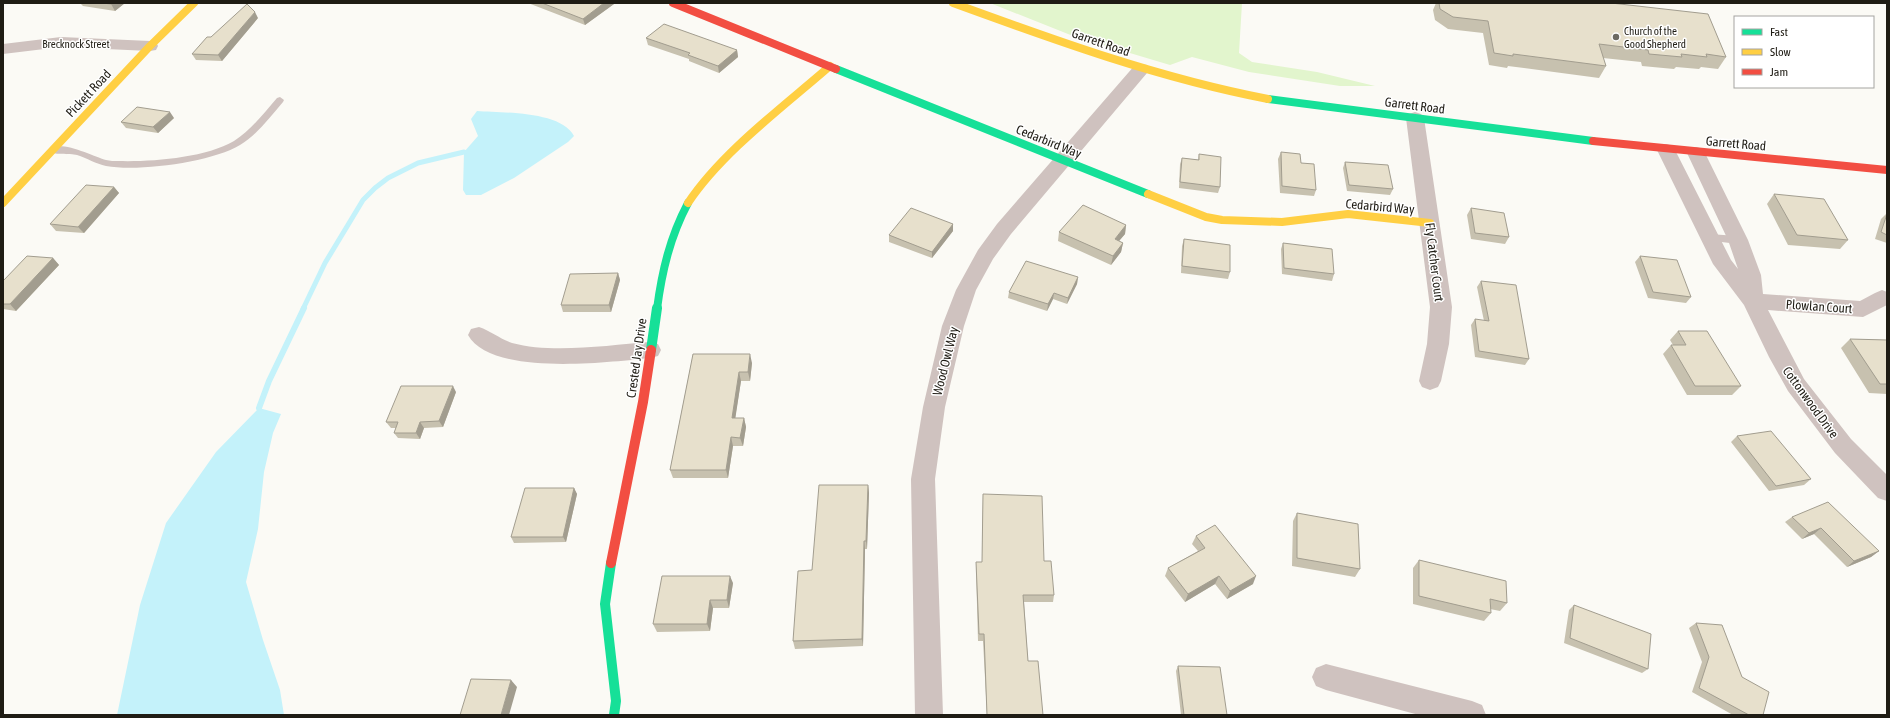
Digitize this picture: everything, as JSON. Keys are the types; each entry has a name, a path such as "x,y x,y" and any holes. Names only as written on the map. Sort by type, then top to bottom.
{"street":[{"name":"Pickett Road","path":"3,203 150,46 194,3"},
{"name":"Cedarbird Way","path":"673,3 1194,214 1222,220 1282,222 1348,214 1430,223"},
{"name":"Garrett Road","path":"953,3 1140,69 1237,94 1666,150 1887,170"},
{"name":"Brecknock Street","path":"3,49 61,42 150,46"},
{"name":"Crested Jay Drive","path":"614,715 616,701 605,604 607,583 642,409 650,350 667,251 687,206 702,182 734,150 830,66"},
{"name":"Wood Owl Way","path":"929,715 923,479 934,407 952,326 966,290 985,255 1004,229 1140,69"},
{"name":"Fly Catcher Court","path":"1415,118 1441,307 1438,344 1430,381"},
{"name":"Cottonwood Drive","path":"1666,150 1723,264 1753,301 1780,357 1796,385 1842,446 1887,491"},
{"name":"Cottonwood Drive","path":"1696,153 1738,240 1751,275 1753,301"},
{"name":"Plowlan Court","path":"1753,301 1863,309 1882,298"},
{"path":"479,335 495,346 516,352 550,356 650,350"},
{"path":"1326,677 1472,715"}],"lane":[{"path":"53,150 80,153 106,163 145,163 202,156 225,150 238,143 263,120 280,100"},
{"path":"1709,238 1738,240"}],"green space":[{"path":"990,3 1242,3 1239,53 1252,62 1317,72 1375,86 1340,86 1249,72 1192,57 1170,65 1073,36"}],"water":[{"path":"477,111 516,113 544,118 557,122 567,128 574,136 568,142 514,178 481,195 466,195 463,190 464,152 478,136 471,119"},
{"path":"259,408 281,414 273,433 264,472 258,529 246,582 263,640 280,690 284,715 117,715 140,605 166,523 216,452"}],"building":[{"path":"542,3 604,3 583,19"},
{"name":"Church of the Good Shepherd","path":"1439,3 1611,3 1708,14 1726,57 1706,54 1707,57 1681,54 1682,57 1649,54 1648,50 1599,44 1606,66 1494,53 1488,21 1453,17 1440,9"},
{"path":"247,4 255,12 218,55 192,54 207,37 211,37"},
{"path":"664,24 737,50 718,66 688,55 690,53 646,38"},
{"path":"137,107 170,112 153,127 121,122"},
{"path":"1281,152 1300,154 1301,163 1314,164 1316,190 1282,186"},
{"path":"1199,154 1221,157 1220,187 1180,182 1182,158 1199,160"},
{"path":"1345,162 1388,165 1393,189 1349,185"},
{"path":"86,185 114,187 78,227 50,224"},
{"path":"1774,194 1824,199 1848,240 1797,235"},
{"path":"1083,205 1126,225 1115,239 1123,243 1113,256 1059,232"},
{"path":"911,208 953,224 932,252 889,235"},
{"path":"1471,208 1504,213 1509,237 1475,233"},
{"path":"1887,214 1887,235 1881,232"},
{"path":"1184,239 1230,245 1230,272 1182,266"},
{"path":"1283,243 1332,249 1334,274 1284,268"},
{"path":"27,256 53,258 10,304 3,304 3,281"},
{"path":"1640,256 1677,260 1691,297 1653,292"},
{"path":"1026,261 1078,277 1068,298 1054,293 1048,304 1009,292"},
{"path":"618,273 609,305 561,305 570,274"},
{"path":"1481,281 1516,285 1529,359 1479,351 1475,319 1489,321"},
{"path":"1678,331 1707,331 1741,386 1695,386 1671,345 1686,345"},
{"path":"1850,339 1887,340 1887,384 1880,384"},
{"path":"693,354 750,354 748,372 739,372 732,418 744,418 740,438 731,437 726,470 670,470"},
{"path":"401,386 453,386 439,421 420,422 416,433 394,433 398,422 386,422"},
{"path":"1771,431 1811,479 1776,486 1737,436"},
{"path":"819,485 868,485 866,541 864,541 862,639 793,641 798,571 812,570"},
{"path":"525,488 574,488 563,537 511,537"},
{"path":"983,494 1042,496 1044,561 1051,561 1054,595 1023,595 1028,661 1038,661 1043,715 987,715 984,634 979,634 976,562 982,562"},
{"path":"1828,502 1879,551 1854,561 1821,528 1809,533 1792,517"},
{"path":"1297,513 1358,524 1360,569 1297,558"},
{"path":"1215,525 1256,576 1230,591 1219,576 1188,594 1168,568 1205,548 1196,536"},
{"path":"1419,560 1506,581 1507,603 1490,599 1491,613 1419,596"},
{"path":"662,576 730,576 727,600 710,600 707,624 653,624"},
{"path":"1574,605 1651,634 1648,669 1570,638"},
{"path":"1696,623 1722,625 1742,677 1769,692 1763,715 1749,715 1699,688 1709,657"},
{"path":"1178,666 1220,667 1227,715 1184,715"},
{"path":"471,679 511,680 501,715 460,715"}],"waterway":[{"path":"303,309 325,263 363,200 375,188 388,178 418,163 464,152"},
{"path":"259,408 269,381 304,308"}],"traffic: fast":[{"path":"836,69 1148,194"},
{"path":"1268,99 1593,141"},
{"path":"651,350 662,274 672,238 688,203"},
{"path":"611,563 605,604 616,701 614,715"}],"traffic: slow":[{"path":"3,203 150,46 194,3"},
{"path":"953,3 1030,32 1148,71 1187,82 1268,99"},
{"path":"688,203 702,182 734,150 830,66"},
{"path":"1148,194 1206,217 1222,220 1282,222 1348,214 1430,223"}],"traffic: jam":[{"path":"673,3 836,69"},
{"path":"1593,141 1887,170"},
{"path":"611,563 643,402 651,350"}],"place":[{"name":"Church of the Good Shepherd","path":"1616,37"}]}
